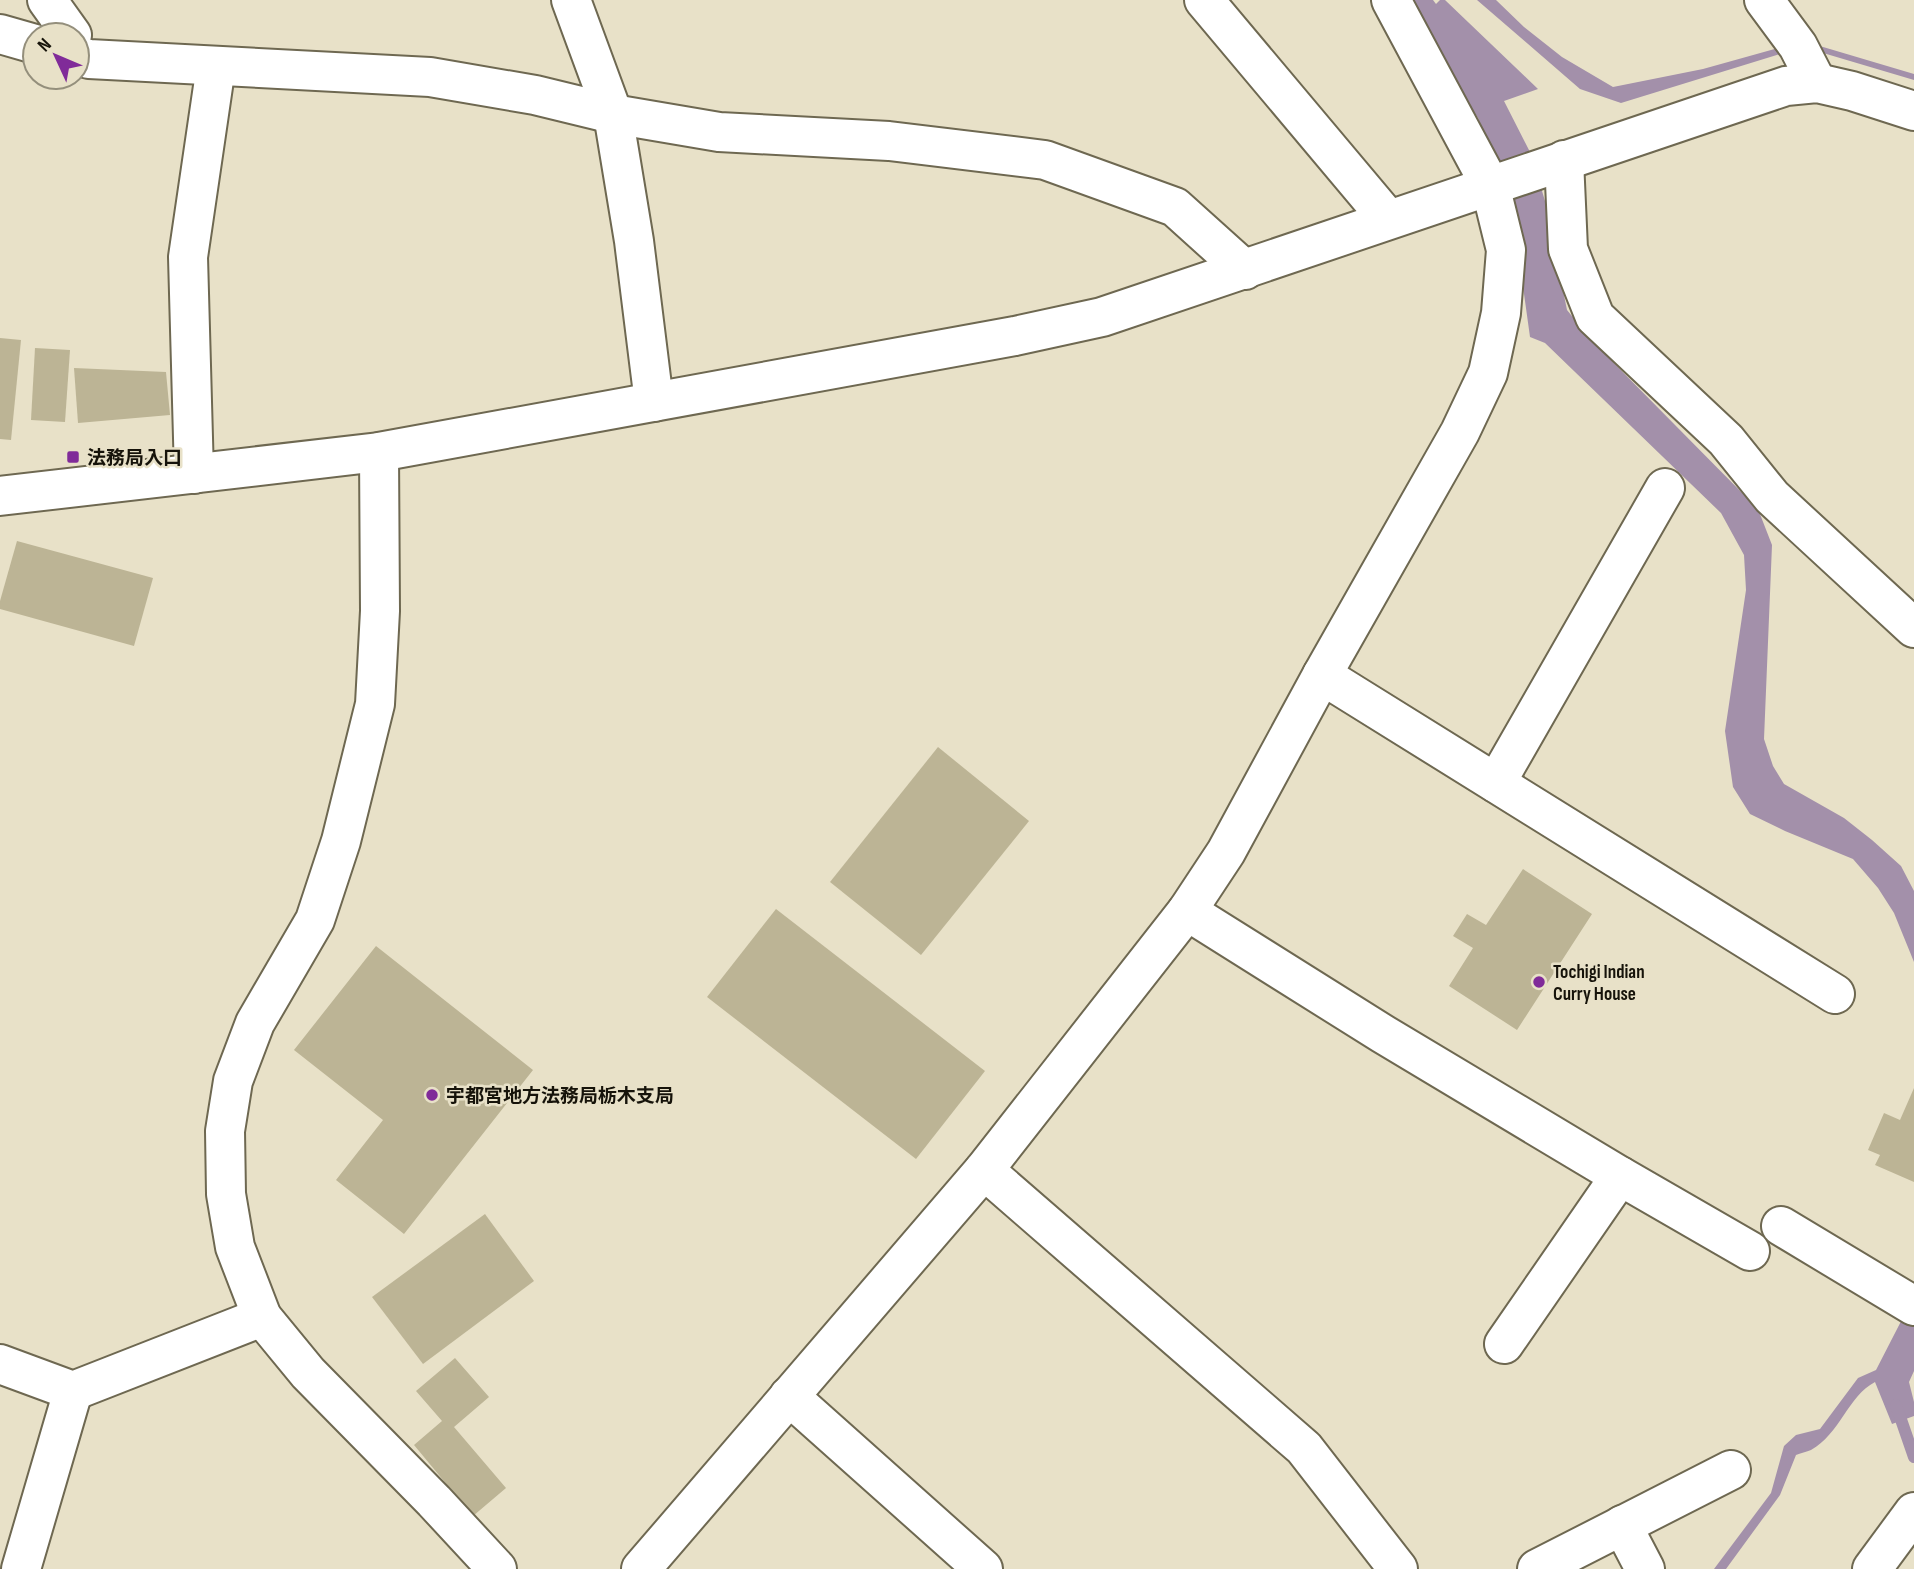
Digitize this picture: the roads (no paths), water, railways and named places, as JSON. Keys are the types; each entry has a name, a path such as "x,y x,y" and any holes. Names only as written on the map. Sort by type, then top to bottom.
{"street":[{"path":"47,0 61,21"},
{"path":"571,0 613,114 634,241 654,402"},
{"path":"1204,0 1388,219"},
{"path":"641,1569 984,1170 1187,911 1226,852 1322,675 1460,432 1488,373 1501,313 1506,250 1490,185 1391,0"},
{"path":"1764,0 1798,46 1817,83"},
{"path":"0,34 21,40"},
{"path":"91,50 216,66 430,77 535,95 613,114 719,132 889,141 1045,160 1175,207 1245,270"},
{"path":"194,474 188,257 216,66"},
{"path":"0,496 379,452 1102,317 1786,86 1817,83 1914,111"},
{"path":"1564,160 1568,249 1595,317 1726,440 1772,496 1914,628"},
{"path":"379,452 380,611 375,704 341,841 315,920 256,1023 233,1081 225,1131 226,1194 235,1247 262,1317 308,1373 497,1569"},
{"path":"1496,783 1665,488"},
{"path":"1322,675 1835,994"},
{"path":"1187,911 1383,1034 1750,1251"},
{"path":"984,1170 1304,1448 1398,1569"},
{"path":"1504,1345 1620,1176"},
{"path":"1781,1226 1914,1306"},
{"path":"0,1364 73,1391 262,1317"},
{"path":"22,1569 73,1391"},
{"path":"789,1396 983,1569"},
{"path":"1537,1569 1731,1470"},
{"path":"1872,1569 1914,1511"},
{"path":"1622,1525 1645,1569"}],"waterway":[{"path":"1896,1405 1914,1457"}],"place":[{"name":"法務局入口","path":"73,457"},
{"name":"Tochigi Indian Curry House","path":"1539,982"},
{"name":"宇都宮地方法務局栃木支局","path":"432,1095"}]}
